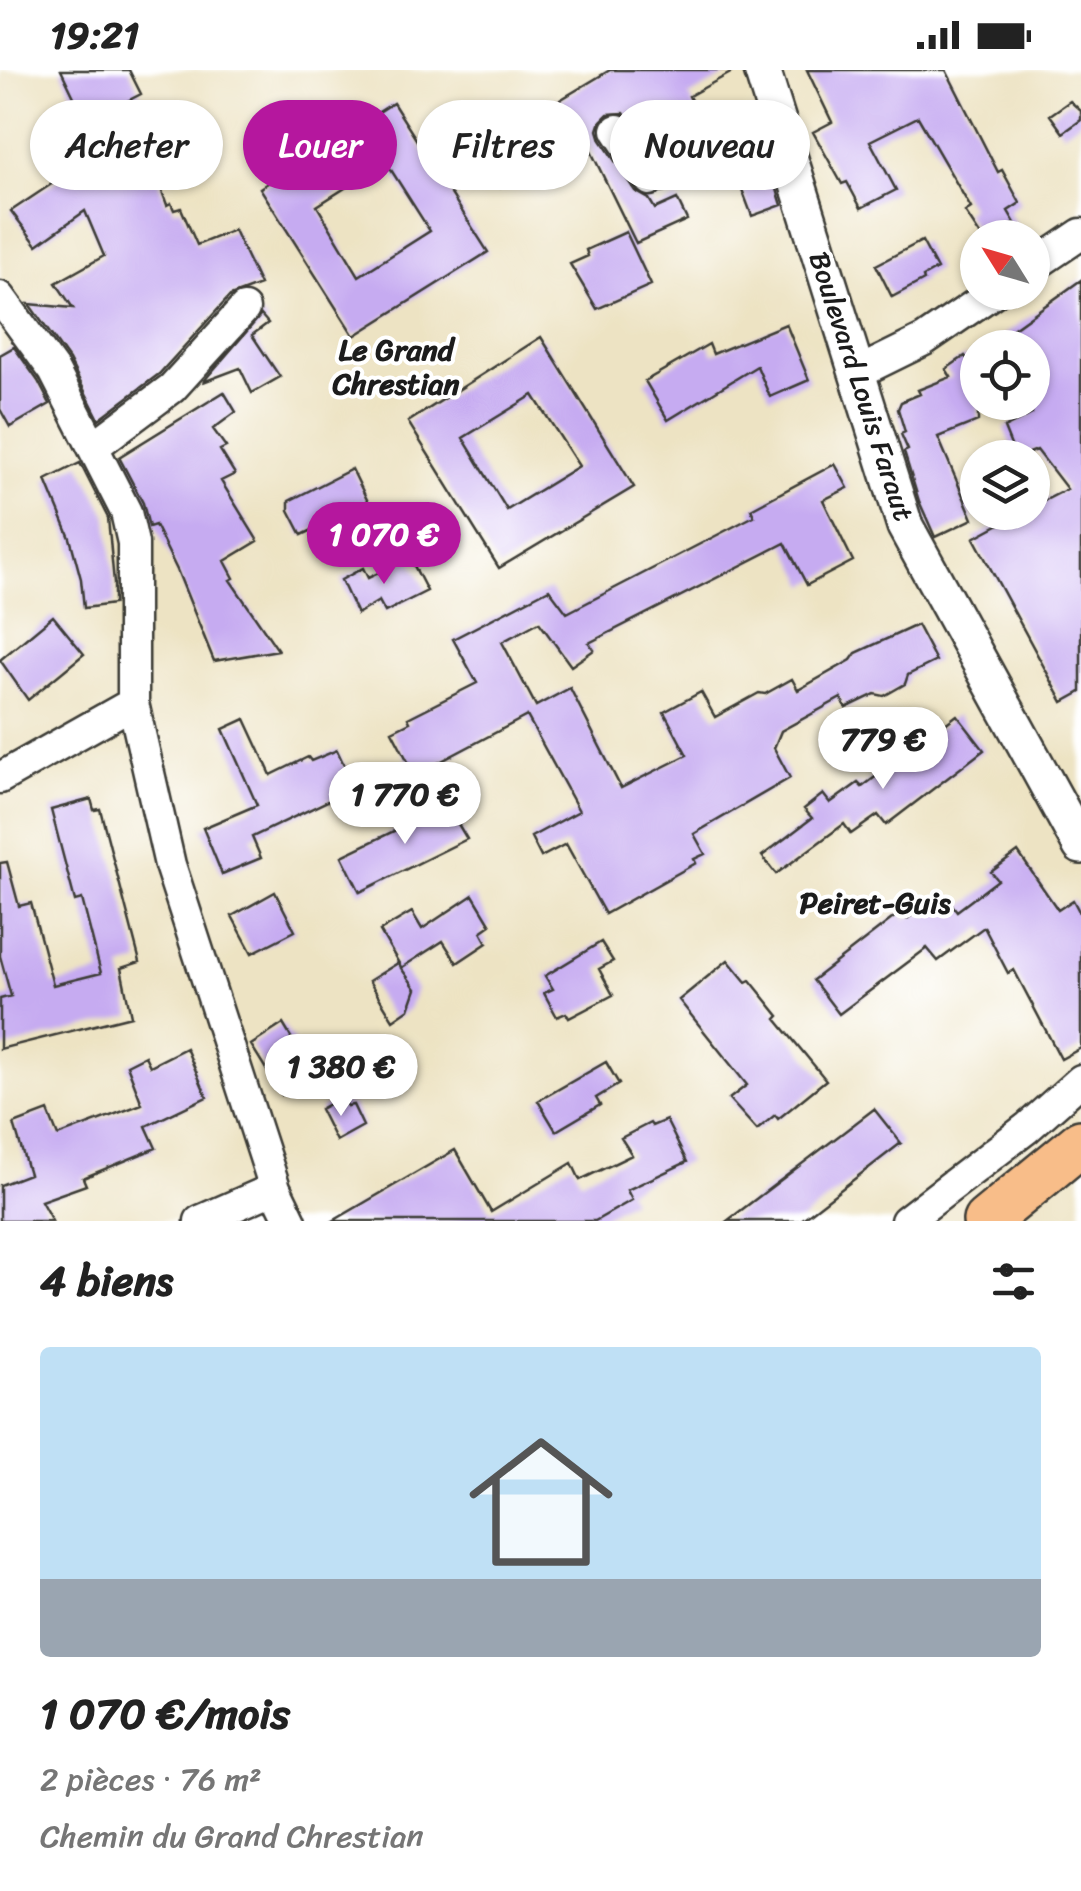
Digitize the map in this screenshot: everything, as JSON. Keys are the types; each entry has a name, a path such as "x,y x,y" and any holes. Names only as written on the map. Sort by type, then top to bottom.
{"main road":[{"path":"986,1221 1081,1143"},
{"path":"1024,1221 1081,1176"}],"street":[{"name":"Boulevard Louis Faraut","path":"762,70 773,100"},
{"name":"Boulevard Louis Faraut","path":"801,190 905,526 1081,846"},
{"path":"1050,255 1081,234"},
{"path":"0,298 54,371 126,512 132,543 133,703 170,864 275,1188 291,1221"},
{"path":"93,446 172,388 244,309"},
{"path":"857,374 924,340 968,310"},
{"path":"0,778 133,703"},
{"path":"906,1221 1027,1128 1081,1080"},
{"path":"200,1221 275,1188"}],"building":[{"path":"61,70 129,70 141,94 129,100 75,100"},
{"path":"610,70 736,70 689,96 691,100 610,100 610,114 598,130 610,154 610,190 590,149 590,100 560,100"},
{"path":"807,70 946,70 998,172 1002,170 1020,203 1008,211 1013,220 970,220 965,212 971,208 918,117 870,141 896,190 861,208 847,182 842,184 813,132 832,122"},
{"path":"1070,101 1081,111 1081,120 1063,133 1050,115"},
{"path":"397,109 417,141 417,190 448,190 488,252 354,336 261,190 342,190 317,206 359,276 430,231 397,179"},
{"path":"42,190 162,190 167,205 171,203 174,210 181,208 197,245 234,230 260,285 230,296 159,374 99,419 69,360 29,304 73,308 56,283 104,256 85,211 37,245 11,211"},
{"path":"610,190 634,190 649,199 655,209 677,199 687,220 636,243"},
{"path":"742,190 777,190 782,205 752,216"},
{"path":"626,232 651,285 597,309 570,264 588,256 586,250"},
{"path":"922,241 937,269 892,297 876,265"},
{"path":"1081,280 1081,692 1063,702 974,538 989,530 1050,530 1050,498 1067,489 1050,467 1050,440 1009,440 1004,428 1020,420 1050,420 1050,330 1011,330 1039,310 1050,310 1050,302"},
{"path":"261,315 268,323 252,335 280,377 252,393 240,368 203,382"},
{"path":"786,324 809,380 770,397 757,366 668,420 645,381 709,344 713,354"},
{"path":"541,337 634,487 499,568 408,422","holes":["533,395 579,466 507,510 463,438"]},
{"path":"14,347 50,404 10,427 0,409 0,355"},
{"path":"960,359 960,420 978,421 938,437 960,489 960,525 935,537 904,452 908,450 901,434 905,432 898,409 901,402 920,394 918,390 951,377 946,369"},
{"path":"224,392 236,412 213,429 226,447 220,450 235,474 221,481 258,541 225,561 234,578 230,580 278,650 214,661 177,570 155,525 149,527 143,503 119,457"},
{"path":"80,463 108,518 114,583 114,604 84,608 70,538 46,480"},
{"path":"835,464 848,488 823,500 853,561 807,585 785,543 589,643 594,650 571,666 539,622 502,642 536,706 570,688 621,788 687,755 664,712 701,692 715,717 792,679 798,690 851,660 856,653 917,625 936,661 908,675 905,684 884,696 875,694 846,708 841,698 781,731 774,748 790,778 694,834 705,854 694,859 696,863 605,914 566,844 541,857 531,837 579,811 527,716 415,775 392,731 410,722 408,718 477,683 453,639 549,589 567,613 754,516 751,509"},
{"path":"352,469 374,514 353,525 356,532 336,542 327,523 302,535 289,510 289,501"},
{"path":"410,558 427,591 385,612 379,601 357,614 341,580 363,568 368,578"},
{"path":"53,616 84,654 28,700 0,660"},
{"path":"957,715 984,750 886,825 878,815 851,834 844,824 776,874 762,856 812,818 804,809 823,794 830,803 858,783 862,787"},
{"path":"245,719 271,775 308,757 311,761 337,750 355,788 252,837 261,858 222,874 203,828 257,805 223,729"},
{"path":"442,797 467,839 360,892 342,856 425,816 421,810"},
{"path":"91,799 94,810 100,809 140,962 121,968 131,1016 0,1049 0,999 11,996 0,956 0,863 7,862 19,906 31,903 53,985 101,973 82,899 75,901 51,810"},
{"path":"1018,852 1058,910 1073,900 1081,915 1081,1048 1061,1059 1014,970 1008,973 984,927 938,961 927,948 839,1014 813,980 901,912 907,919 917,911 921,916 946,897 957,911 998,880 991,872"},
{"path":"275,892 295,931 252,953 232,916"},
{"path":"473,895 491,925 481,932 487,943 457,963 443,941 401,968 416,989 409,1009 393,1020 369,981 398,963 401,967 380,931 412,912 422,929"},
{"path":"601,942 613,961 599,969 613,995 569,1018 566,1013 557,1017 544,993 553,989 545,976"},
{"path":"728,960 746,982 750,980 826,1080 778,1119 775,1115 757,1130 729,1099 747,1085 679,1000"},
{"path":"283,1024 314,1076 282,1095 251,1045"},
{"path":"186,1048 207,1097 146,1126 156,1148 83,1178 86,1185 41,1201 52,1221 0,1221 0,1185 29,1174 14,1124 48,1111 58,1136 142,1104 127,1065 145,1056 150,1066"},
{"path":"606,1062 619,1084 596,1098 600,1105 556,1131 538,1101"},
{"path":"342,1097 347,1106 353,1105 363,1126 336,1141 320,1109"},
{"path":"874,1109 901,1143 800,1221 727,1221"},
{"path":"666,1120 687,1162 627,1190 632,1200 595,1221 333,1221 455,1150 491,1212 572,1163 580,1180 632,1155 621,1138 650,1123 652,1126"}],"district":[{"name":"Le Grand Chrestian","path":"396,367"},
{"name":"Peiret-Guis","path":"875,903"}]}
